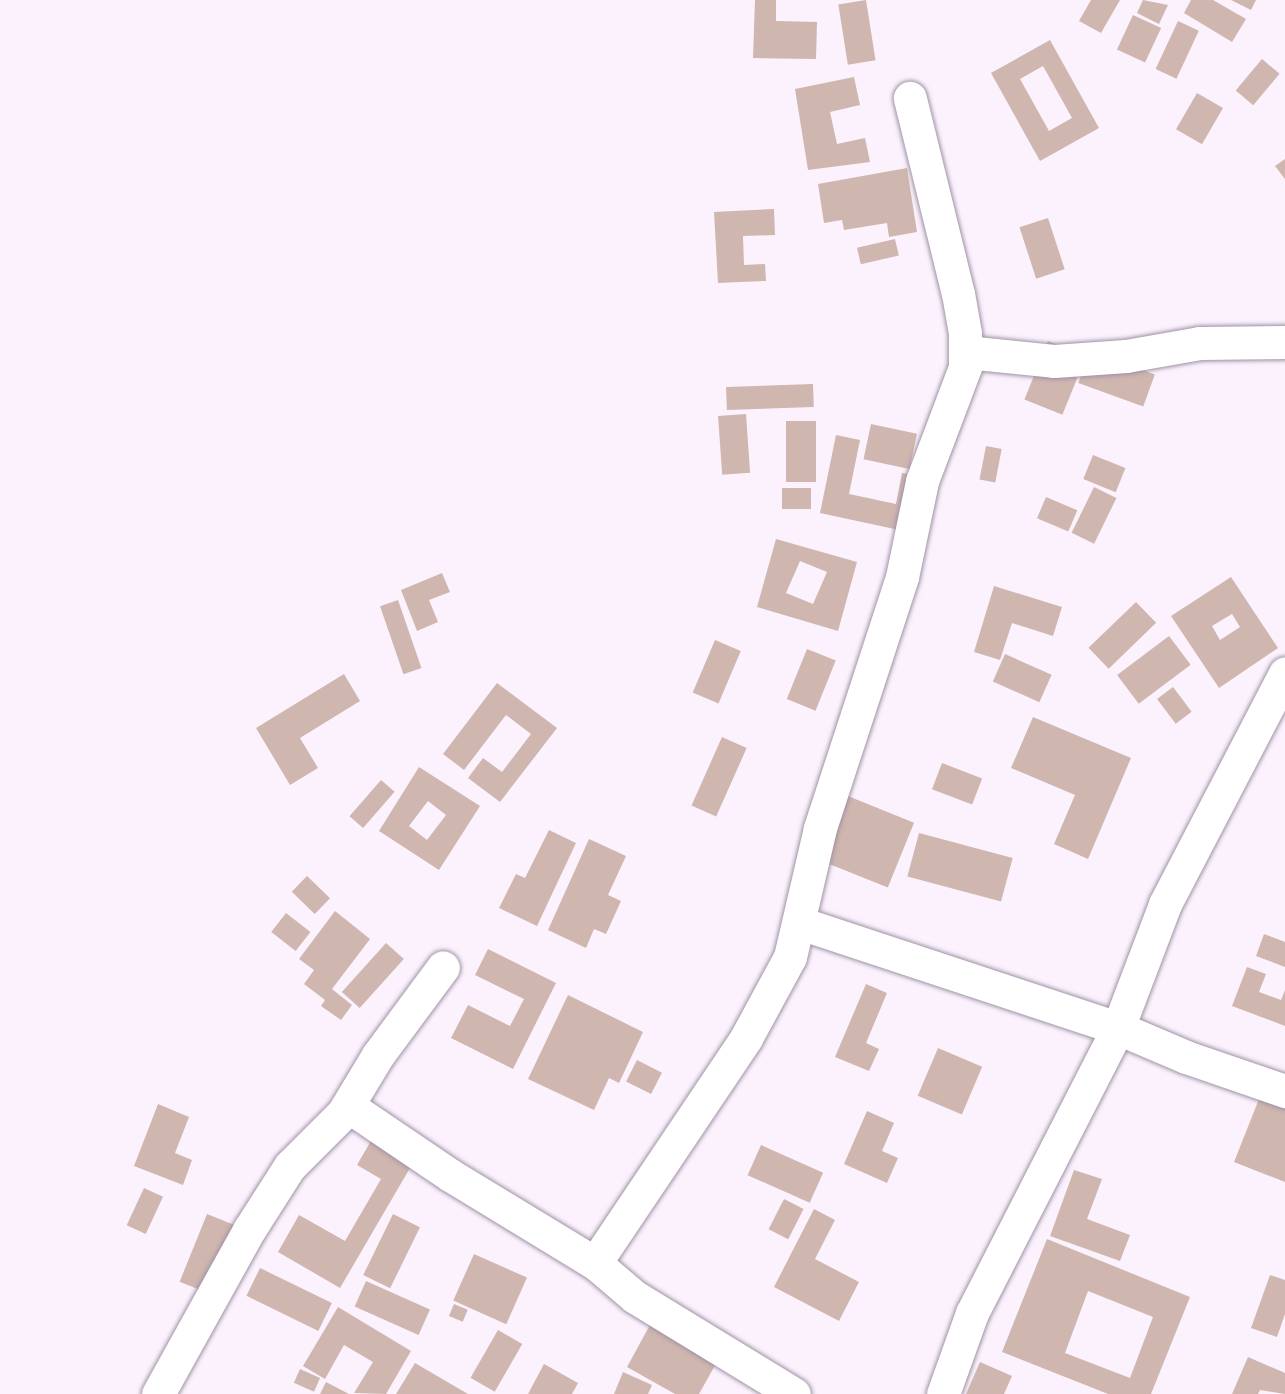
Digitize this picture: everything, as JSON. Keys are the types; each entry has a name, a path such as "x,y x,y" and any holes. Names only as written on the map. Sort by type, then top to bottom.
{"street":[{"path":"595,1263 746,1038 776,987 800,923 820,828 889,623 922,481 965,367 966,352 949,252 910,98"},
{"path":"966,352 1054,361 1126,356 1194,344 1285,342"},
{"path":"944,1394 972,1313 1119,1028 1165,904 1285,673"},
{"path":"800,923 1119,1028 1218,1069 1285,1091"},
{"path":"158,1394 274,1191 303,1152 348,1106 378,1055 443,967"},
{"path":"348,1106 450,1175 595,1263 635,1297 794,1394"}],"building":[{"path":"755,0 776,0 776,21 817,22 816,59 753,58"},
{"path":"866,0 876,60 848,65 838,4"},
{"path":"1091,0 1120,0 1101,33 1079,21"},
{"path":"1143,0 1168,5 1159,24 1137,13"},
{"path":"1191,0 1213,0 1246,19 1232,42 1184,13"},
{"path":"1231,0 1256,0 1251,10"},
{"path":"1133,15 1161,28 1145,63 1117,49"},
{"path":"1178,21 1199,31 1176,79 1156,69"},
{"path":"1050,40 1099,128 1040,161 991,73","holes":["1043,66 1072,118 1049,131 1020,79"]},
{"path":"1262,59 1280,74 1253,105 1236,90"},
{"path":"854,77 860,105 830,112 837,144 865,138 870,162 808,170 795,89"},
{"path":"1197,93 1223,108 1202,144 1176,129"},
{"path":"1285,159 1285,179 1275,166"},
{"path":"907,168 917,232 889,237 887,223 844,230 842,220 824,223 818,184"},
{"path":"774,209 775,235 743,236 744,265 765,264 766,281 718,283 714,212"},
{"path":"1048,218 1065,269 1036,279 1019,227"},
{"path":"895,239 899,256 861,264 857,248"},
{"path":"1048,341 1086,356 1062,415 1024,399"},
{"path":"1090,351 1155,375 1143,407 1078,383"},
{"path":"813,384 814,407 727,410 726,387"},
{"path":"746,414 750,473 722,475 718,416"},
{"path":"786,421 816,421 816,482 786,482"},
{"path":"871,424 917,434 909,469 864,459"},
{"path":"836,435 860,440 849,494 896,504 902,473 925,477 913,533 820,513"},
{"path":"986,446 1002,449 995,482 980,479"},
{"path":"1093,455 1125,468 1116,492 1083,479"},
{"path":"1094,487 1116,498 1094,544 1072,533"},
{"path":"782,488 811,488 811,509 782,509"},
{"path":"1046,497 1077,510 1068,531 1037,518"},
{"path":"776,539 857,562 838,631 757,607","holes":["800,561 827,572 813,604 786,593"]},
{"path":"442,573 450,592 429,600 438,622 417,631 401,590"},
{"path":"1231,577 1278,648 1219,688 1171,616","holes":["1232,614 1240,627 1220,640 1212,626"]},
{"path":"994,586 1062,607 1053,636 1012,623 1000,660 974,652"},
{"path":"398,600 421,668 403,674 380,606"},
{"path":"1136,602 1156,623 1109,669 1089,648"},
{"path":"1169,636 1191,665 1139,704 1117,675"},
{"path":"715,640 741,651 719,703 693,692"},
{"path":"807,649 836,661 816,711 787,699"},
{"path":"1005,654 1052,675 1039,702 993,681"},
{"path":"344,674 360,701 300,738 318,768 290,785 256,728"},
{"path":"497,683 557,728 500,802 468,778 483,758 502,772 531,734 506,715 464,770 443,754"},
{"path":"1173,687 1192,712 1176,724 1157,699"},
{"path":"1033,717 1131,758 1088,859 1054,844 1075,795 1011,768"},
{"path":"722,737 747,748 716,816 691,806"},
{"path":"942,763 982,778 972,805 932,789"},
{"path":"419,767 480,806 439,870 379,831","holes":["428,801 446,815 427,840 409,826"]},
{"path":"381,780 395,792 363,828 350,816"},
{"path":"838,792 914,823 888,888 812,857"},
{"path":"549,830 576,843 537,926 499,908 516,874 525,878"},
{"path":"919,833 1013,858 1001,902 907,876"},
{"path":"589,839 626,856 608,895 621,901 606,934 594,929 586,948 548,930"},
{"path":"307,876 330,898 315,914 292,892"},
{"path":"335,911 370,939 332,989 352,1005 341,1020 321,1006 325,1000 304,984 314,970 299,959"},
{"path":"286,913 310,932 296,951 271,932"},
{"path":"1264,934 1285,942 1285,967 1256,956"},
{"path":"386,943 404,959 360,1008 342,992"},
{"path":"488,949 556,983 513,1069 451,1038 468,1005 510,1026 524,999 475,975"},
{"path":"1247,967 1266,974 1259,992 1281,1000 1285,990 1285,1026 1232,1006"},
{"path":"866,984 887,993 866,1043 879,1049 869,1071 835,1057"},
{"path":"568,995 643,1032 619,1083 609,1078 594,1110 528,1079"},
{"path":"938,1048 982,1067 962,1115 918,1096"},
{"path":"637,1060 662,1073 651,1094 626,1081"},
{"path":"1261,1094 1285,1103 1285,1182 1234,1162"},
{"path":"158,1104 189,1117 175,1153 192,1160 183,1185 134,1166"},
{"path":"867,1111 894,1123 882,1151 898,1158 887,1183 844,1164"},
{"path":"383,1120 424,1144 340,1288 278,1252 299,1215 345,1241 381,1179 357,1165"},
{"path":"761,1145 823,1173 810,1203 748,1175"},
{"path":"1074,1170 1102,1179 1087,1219 1130,1235 1120,1261 1050,1236"},
{"path":"144,1188 163,1197 146,1234 127,1225"},
{"path":"784,1199 804,1209 788,1239 769,1229"},
{"path":"814,1209 835,1220 815,1259 859,1282 839,1321 774,1287"},
{"path":"207,1214 239,1227 212,1295 180,1282"},
{"path":"393,1214 420,1227 390,1288 363,1275"},
{"path":"1047,1239 1190,1297 1151,1394 1108,1394 1002,1352","holes":["1088,1291 1153,1317 1130,1378 1065,1353"]},
{"path":"474,1254 527,1278 506,1324 453,1301"},
{"path":"260,1268 332,1303 318,1331 246,1296"},
{"path":"1270,1275 1285,1280 1285,1314 1277,1337 1251,1328"},
{"path":"366,1281 430,1309 419,1335 355,1307"},
{"path":"454,1304 468,1310 463,1322 449,1316"},
{"path":"338,1307 411,1351 386,1394 354,1393 373,1362 344,1345 325,1379 303,1366"},
{"path":"651,1323 718,1360 699,1394 675,1394 627,1367"},
{"path":"498,1330 522,1344 495,1392 470,1378"},
{"path":"1248,1357 1285,1373 1285,1394 1260,1390 1258,1394 1232,1394"},
{"path":"980,1362 1012,1376 1004,1394 966,1394"},
{"path":"415,1363 468,1394 396,1394"},
{"path":"544,1364 578,1383 572,1394 528,1394"},
{"path":"300,1369 320,1378 314,1392 294,1383"},
{"path":"623,1372 652,1385 648,1394 614,1394"},
{"path":"326,1382 349,1394 320,1394"}]}
